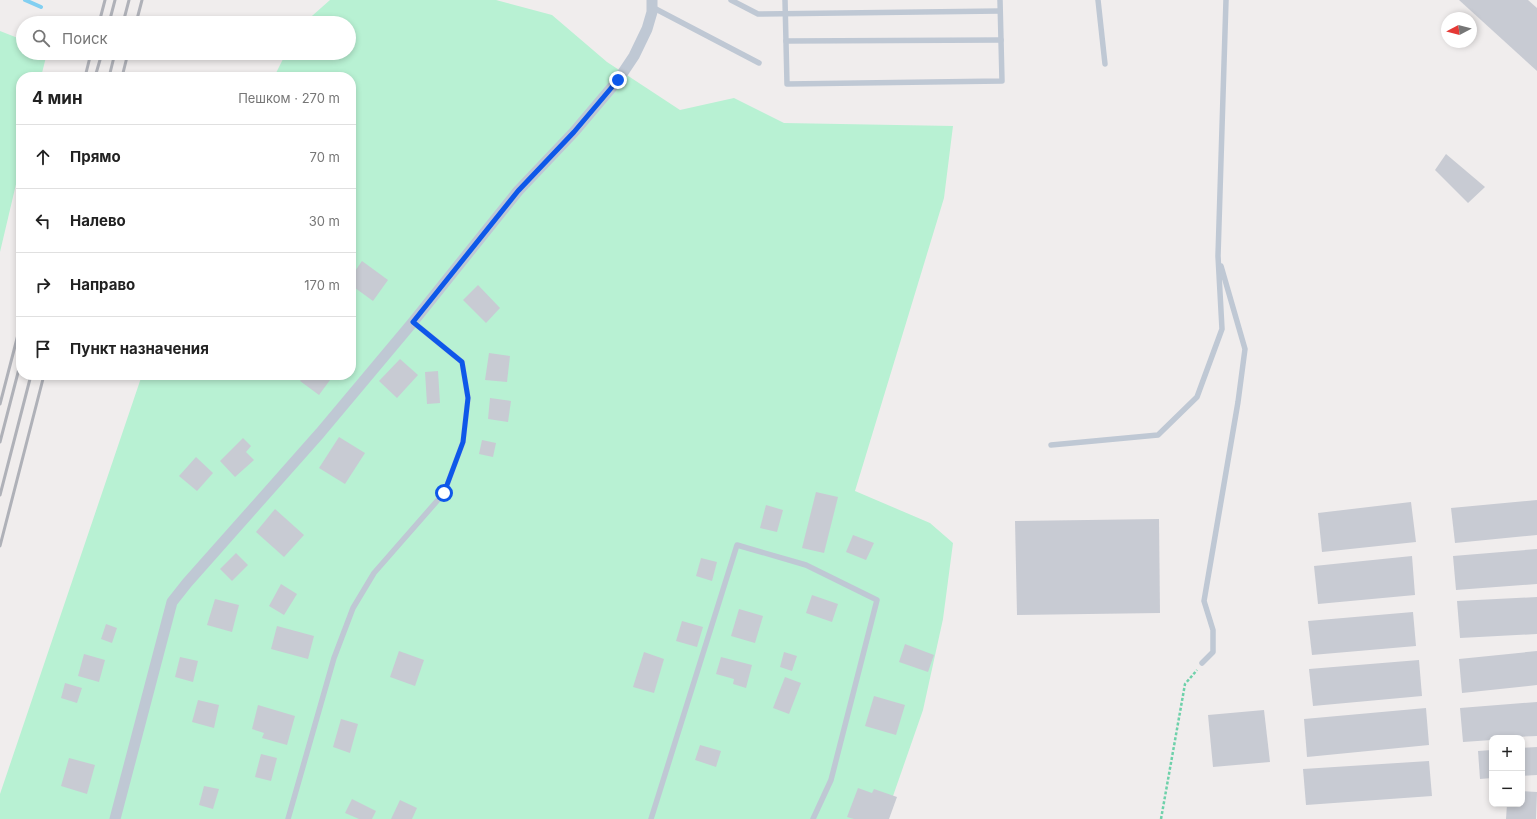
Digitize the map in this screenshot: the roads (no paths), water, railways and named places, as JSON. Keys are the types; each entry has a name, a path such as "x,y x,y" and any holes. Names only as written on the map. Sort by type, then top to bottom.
{"street":[{"path":"115,819 172,602 187,583 320,433 413,322 518,191 574,132 618,80 634,56 647,29 652,12 652,4"}],"lane":[{"path":"731,0 758,14 1000,11"},
{"path":"786,0 787,84 1002,81 1000,0"},
{"path":"1098,0 1105,64"},
{"path":"1051,445 1158,435 1197,397 1222,329 1218,256 1226,0"},
{"path":"652,4 758,63"},
{"path":"786,41 1001,40"},
{"path":"1202,663 1213,652 1213,630 1204,601 1238,402 1245,349 1218,256"},
{"path":"288,819 334,658 353,608 374,573 444,493 463,442 468,398 462,362 413,322"},
{"path":"651,819 737,545 806,565 877,600 831,780 813,819"}],"waterway":[{"path":"25,0 41,7"}],"railway":[{"path":"101,16 105,0"},
{"path":"111,16 115,0"},
{"path":"125,16 129,0"},
{"path":"138,16 142,0"},
{"path":"86,72 89,60"},
{"path":"96,72 100,60"},
{"path":"110,72 113,60"},
{"path":"123,72 126,60"},
{"path":"0,404 16,342"},
{"path":"0,442 16,380"},
{"path":"0,495 30,380"},
{"path":"0,546 43,380"}]}
